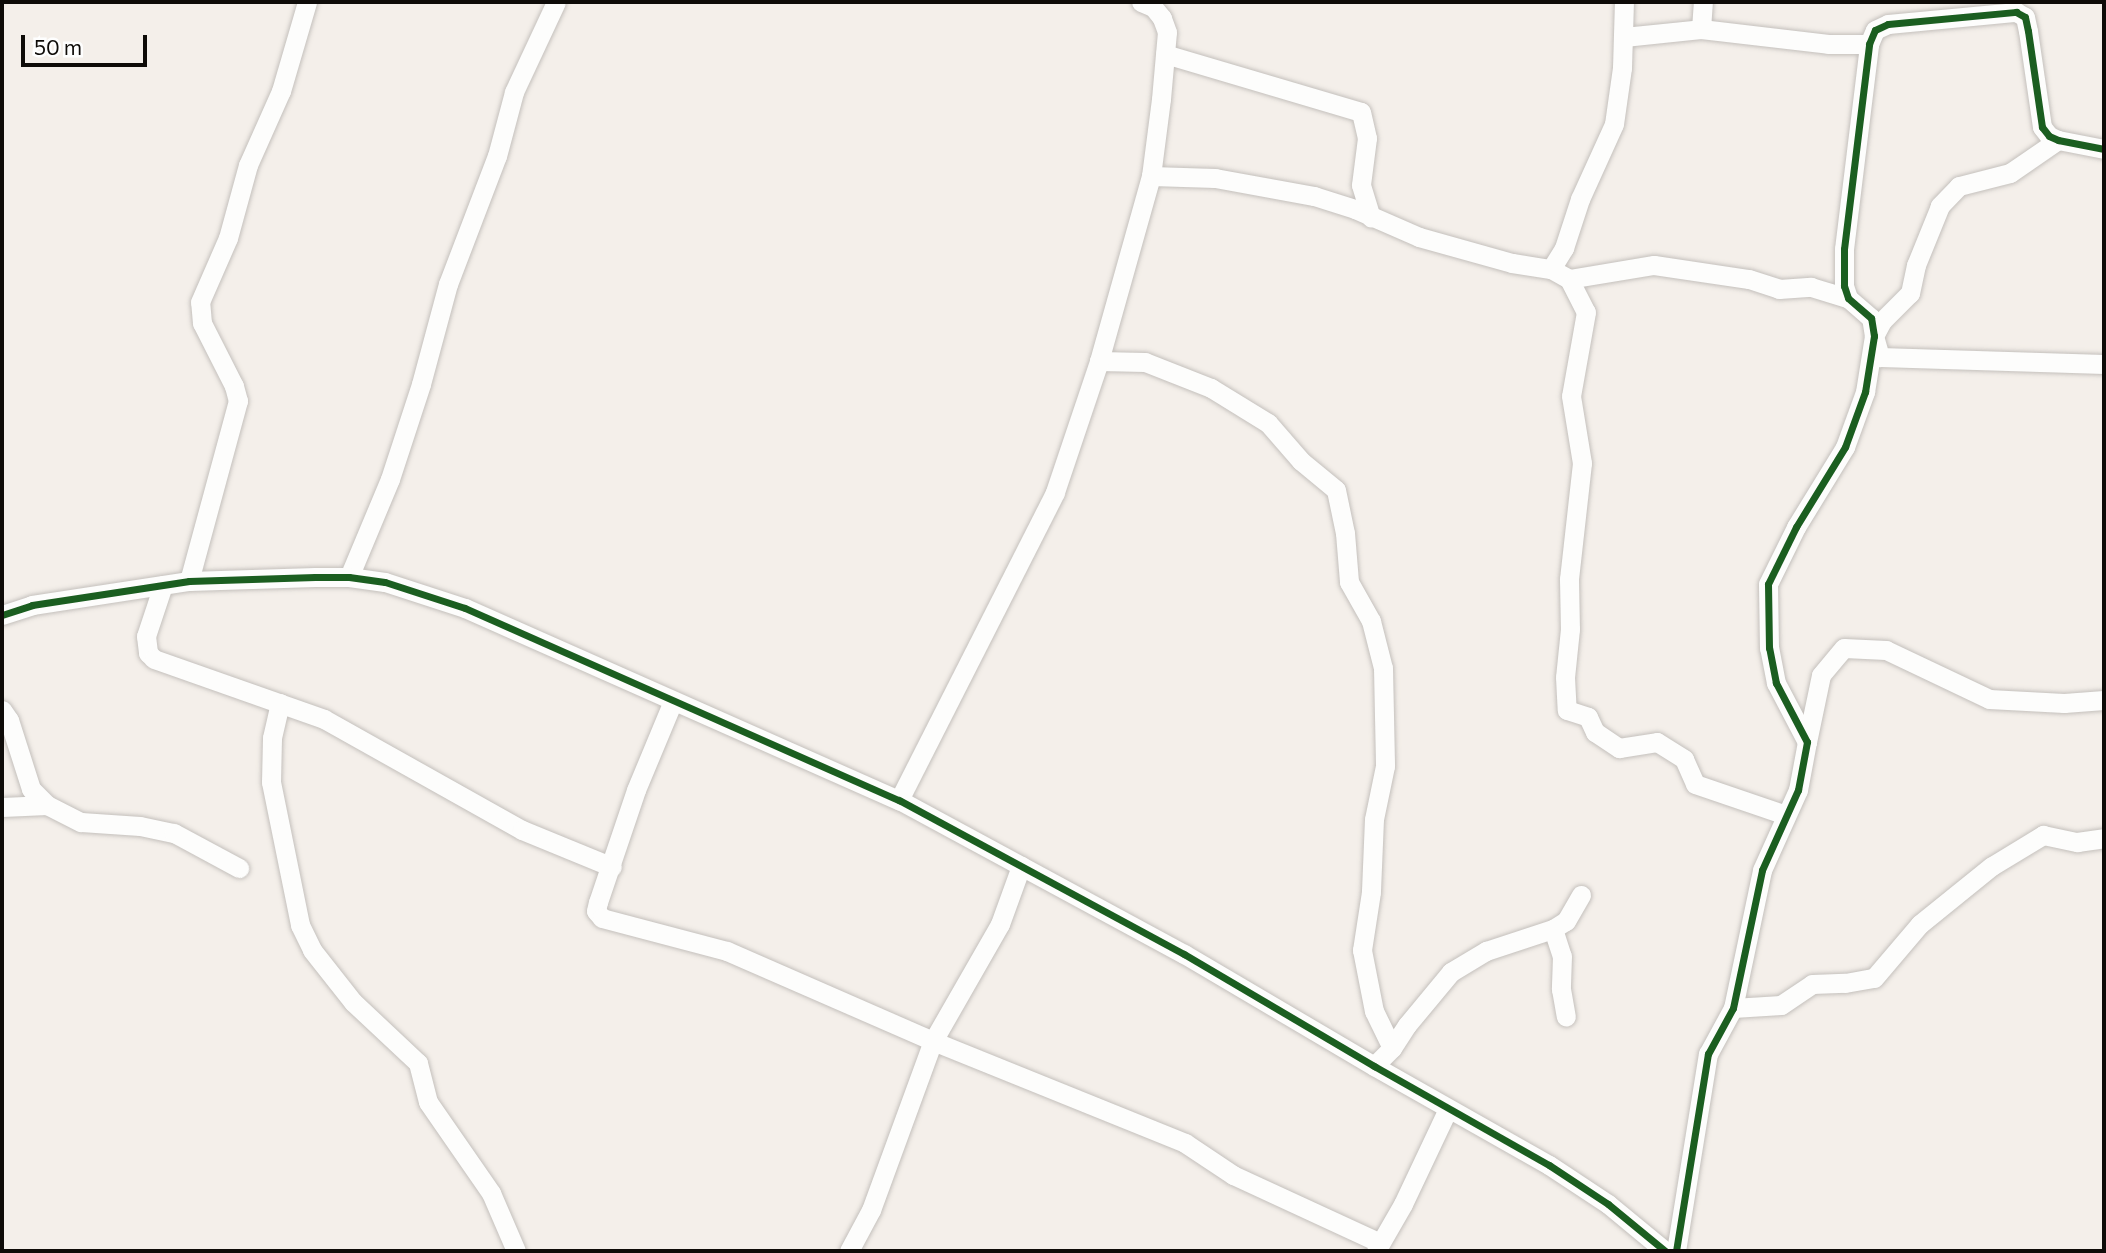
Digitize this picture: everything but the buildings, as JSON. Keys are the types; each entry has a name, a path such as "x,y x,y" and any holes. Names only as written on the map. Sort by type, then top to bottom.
{"street":[{"path":"189,581 238,401 234,386 202,323 200,302 228,238 248,165 281,91 307,2"},
{"path":"349,577 390,479 421,384 448,284 498,156 514,92 556,2"},
{"path":"899,800 1055,492 1100,361 1151,176 1165,54 1167,33 1163,18 1153,7 1141,2"},
{"path":"1551,269 1564,248 1580,198 1614,124 1624,37 1624,2"},
{"path":"1701,29 1703,2"},
{"path":"1848,298 1844,286 1844,249 1869,44 1875,30 1888,24 2016,12 2025,17 2042,127 2049,136 2058,140 2104,149"},
{"path":"1624,37 1701,29 1828,44 1869,44"},
{"path":"1165,54 1361,112 1367,138 1361,185 1371,217"},
{"path":"1807,742 1776,683 1769,648 1768,584 1796,527 1845,447 1865,392 1874,336 1882,321 1910,293 1916,265 1940,206 1959,186 2010,173 2058,140"},
{"path":"1151,176 1215,178 1314,196 1419,237 1466,251 1551,269 1569,279 1586,312 1571,396 1582,463 1569,579 1570,629 1565,677 1567,710 1588,718 1595,732 1619,748 1657,742 1684,759 1695,784 1786,815"},
{"path":"1569,279 1654,265 1749,279 1779,289 1811,288 1848,298 1871,318 1880,357 2104,364"},
{"path":"1100,361 1145,362 1211,388 1268,423 1301,461 1336,490 1345,533 1349,582 1371,621 1383,668 1385,766 1374,819 1371,891 1363,950 1374,1011 1392,1048"},
{"path":"2,615 32,605 189,581 349,577 385,582 465,608 899,800 1184,954 1549,1165 1608,1204 1665,1251"},
{"path":"163,584 146,636 148,653 154,659 324,719 522,830 612,867"},
{"path":"1676,1251 1706,1064 1733,1008 1762,870 1798,790 1821,675 1844,649 1886,650 1950,683 1989,699 2064,703 2104,700"},
{"path":"673,701 636,790 596,911 603,918 727,951 933,1041 1185,1143 1233,1175 1378,1247 1403,1204 1448,1109"},
{"path":"280,703 272,738 271,782 300,925 312,950 353,1002 418,1063 428,1102 491,1193 516,1251"},
{"path":"4,716 27,780 47,804 81,822 140,826 174,833 239,868"},
{"path":"2,807 47,804"},
{"path":"1733,1008 1781,1005 1812,984 1845,983 1874,978 1920,924 1992,866 2043,835 2077,842 2104,838"},
{"path":"849,1251 871,1209 933,1041 1000,924 1021,866"},
{"path":"1374,1066 1392,1048 1451,972 1486,951 1553,929 1566,921 1581,895"},
{"path":"1553,929 1562,956 1562,989 1566,1017"}],"cycle path":[{"path":"1676,1251 1708,1054 1733,1008 1762,870 1798,790 1807,742 1776,683 1769,648 1768,584 1796,527 1845,447 1865,392 1874,336 1871,318 1848,298 1844,286 1844,249 1869,44 1875,30 1888,24 2016,12 2025,17 2042,127 2049,136 2058,140 2104,149"},
{"path":"2,615 32,605 189,581 315,577 349,577 385,582 465,608 899,800 1184,954 1549,1165 1608,1204 1665,1251"}]}
